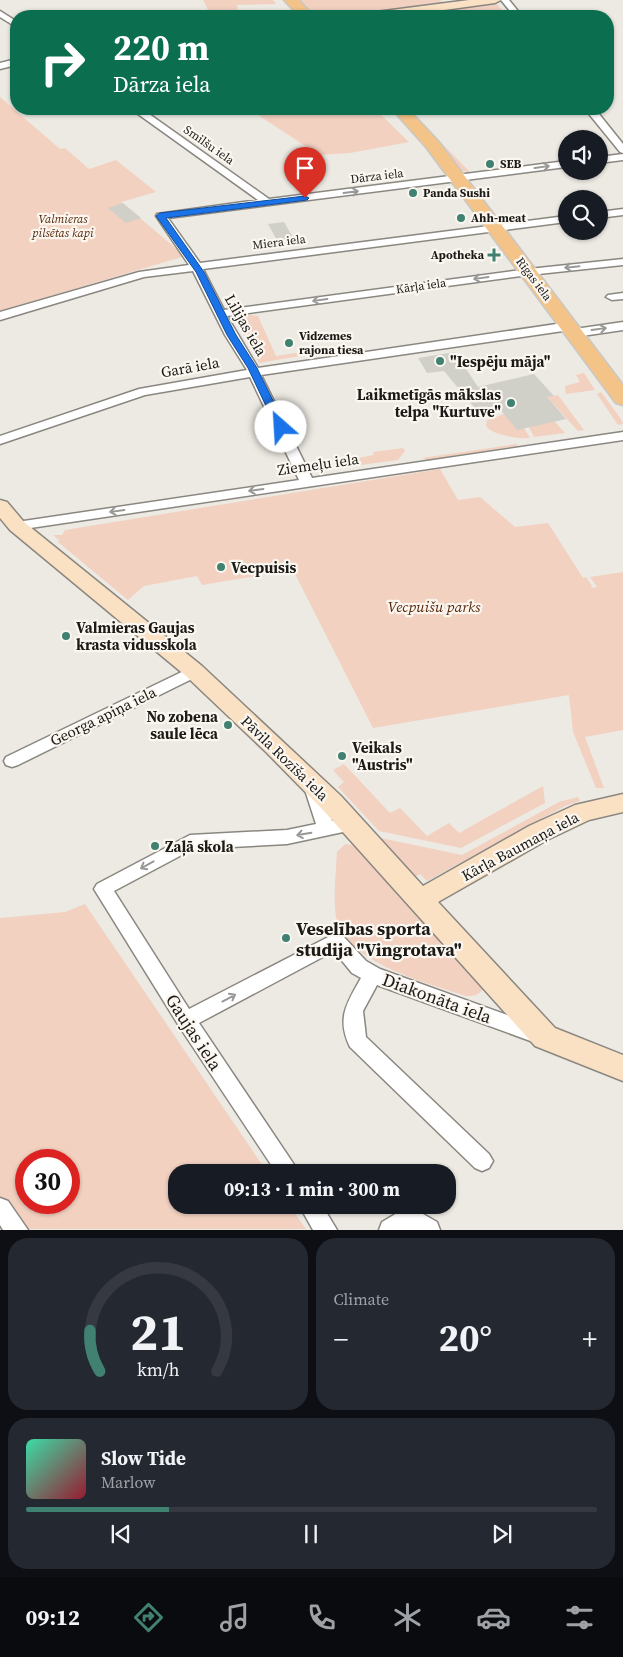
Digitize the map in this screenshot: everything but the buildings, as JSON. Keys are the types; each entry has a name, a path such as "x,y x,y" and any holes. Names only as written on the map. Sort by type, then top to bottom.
{"main road":[{"path":"291,0 300,10"},
{"name":"Rīgas iela","path":"395,115 423,144 444,160"},
{"name":"Rīgas iela","path":"405,115 444,160 497,228 623,399"}],"street":[{"path":"409,10 448,3 495,0"},
{"path":"505,0 513,10"},
{"name":"Smilšu iela","path":"144,115 268,203"},
{"path":"595,115 623,150"},
{"path":"608,158 623,156"},
{"name":"Dārza iela","path":"160,216 558,165"},
{"path":"608,214 623,212"},
{"name":"Lilijas iela","path":"160,216 196,266 220,314 255,372 306,483"},
{"name":"Miera iela","path":"0,316 144,274 558,220"},
{"name":"Kārļa iela","path":"220,314 529,272 623,262"},
{"name":"Garā iela","path":"0,440 143,392 255,372 572,329 623,326"},
{"name":"Ziemeļu iela","path":"17,526 623,436"},
{"name":"Pāvila Rozīša iela","path":"0,506 17,526 192,669 310,781 422,899 545,1037"},
{"name":"Georga apiņa iela","path":"12,761 192,669"},
{"path":"310,781 320,803 326,830 352,824"},
{"name":"Kārļa Baumaņa iela","path":"422,899 538,834 584,812 623,803"},
{"name":"Gaujas iela","path":"283,1164 186,1020 103,890 190,842 286,837 326,830"},
{"name":"Diakonāta iela","path":"186,1020 336,941 359,967 373,975 545,1037 623,1068"},
{"path":"373,975 353,1010 357,1040 482,1161"},
{"path":"0,1208 17,1230"},
{"path":"316,1214 326,1230"},
{"path":"390,1230 409,1217 429,1230"}],"green space":[{"path":"203,0 273,0 276,4 237,5 238,10 208,10"},
{"path":"299,0 440,0 446,4 402,10 308,10"},
{"path":"497,4 502,10 455,10"},
{"name":"Valmieras pilsētas kapi","path":"0,97 10,106 10,115 21,115 60,149 65,148 89,169 116,160 156,192 121,202 185,256 0,311"},
{"path":"258,115 381,115 409,142 350,153 319,155"},
{"path":"413,115 471,173 460,170"},
{"path":"250,315 258,316 276,356 296,353 300,356 259,363 235,318"},
{"path":"584,373 595,390 566,394 565,386 580,382 576,375"},
{"path":"601,392 623,424 618,425 597,394"},
{"path":"558,395 584,430 578,431 547,397"},
{"path":"504,414 524,428 530,438 499,434 486,426 487,420"},
{"path":"554,421 565,433 534,437 529,427"},
{"path":"516,444 518,446 427,460 422,458"},
{"path":"403,448 405,451 398,460 339,468 337,462 374,455 373,452"},
{"name":"Vecpuišu parks","path":"440,469 458,500 480,497 515,527 548,523 583,578 586,577 592,586 591,588 597,587 590,577 623,572 623,730 585,737 604,788 596,788 573,732 569,695 373,728 293,570 202,585 197,576 144,586 128,600 58,542 59,540 53,535 62,535 65,530"},
{"path":"344,764 390,813 400,808 427,836 449,823 459,833 543,786 545,803 461,848 379,831 338,787 344,782 333,770"},
{"path":"578,797 580,801 565,806 427,881 420,874 411,879 376,837 462,855 559,802"},
{"path":"345,844 354,845 483,989 478,994 466,996 390,969 371,959 355,947 343,933 336,917 335,909 337,852"},
{"path":"85,904 262,1164 168,1164 168,1214 295,1214 306,1229 0,1229 0,918 65,912"}],"place":[{"name":"SEB","path":"490,164"},
{"name":"Panda Sushi","path":"413,193"},
{"name":"Ahh-meat","path":"461,218"},
{"name":"Apotheka","path":"494,255"},
{"name":"Vidzemes rajona tiesa","path":"289,343"},
{"name":"\"Iespēju māja\"","path":"440,361"},
{"name":"Laikmetīgās mākslas telpa \"Kurtuve\"","path":"511,403"},
{"name":"Vecpuisis","path":"221,567"},
{"name":"Valmieras Gaujas krasta vidusskola","path":"66,636"},
{"name":"No zobena saule lēca","path":"228,725"},
{"name":"Veikals \"Austris\"","path":"342,756"},
{"name":"Zaļā skola","path":"155,846"},
{"name":"Veselības sporta studija \"Vingrotava\"","path":"286,938"}],"route":[{"path":"281,427 252,368 220,314 200,272 160,216 305,198"}]}
